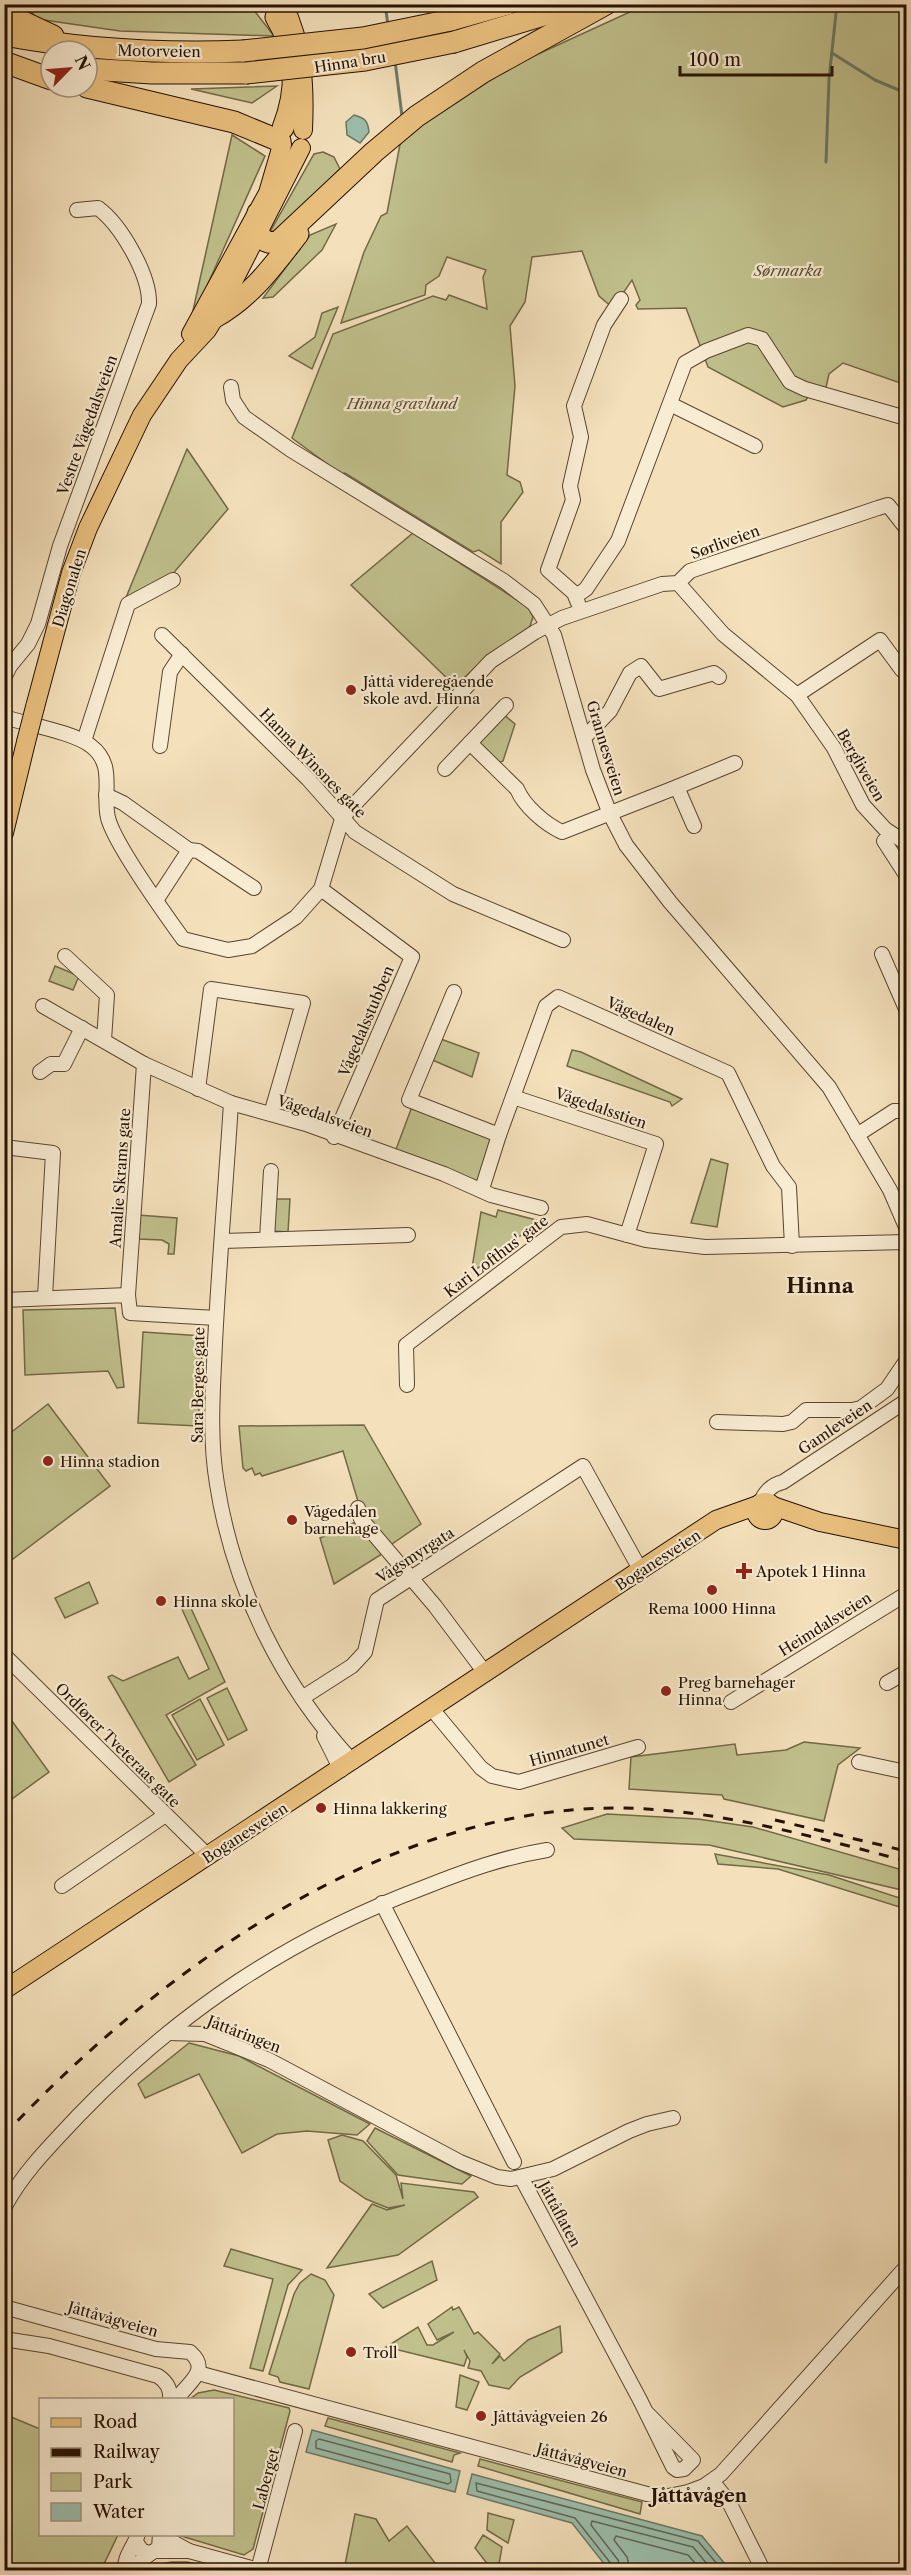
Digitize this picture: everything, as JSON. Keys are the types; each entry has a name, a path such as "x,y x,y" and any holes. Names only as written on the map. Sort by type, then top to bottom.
{"highway":[{"name":"Hinna bru","path":"243,51 363,38 451,20 508,4"},
{"name":"Hinna bru","path":"246,73 354,62 454,42 580,4"},
{"path":"258,223 267,243 278,242 325,197 417,117 483,72 606,4"},
{"path":"4,9 27,25 61,39"},
{"path":"99,90 234,122 288,139 294,72 287,39 276,9"},
{"name":"Motorveien","path":"4,35 39,40"},
{"name":"Motorveien","path":"99,48 134,51 243,51"},
{"path":"4,57 39,62"},
{"path":"4,62 39,75"},
{"name":"Motorveien","path":"99,70 152,73 246,73"},
{"path":"215,317 236,306 262,281 325,197"}],"main road":[{"name":"Diagonalen","path":"179,360 207,330 215,317 258,223 288,139"},
{"name":"Diagonalen","path":"4,833 71,573 88,528 142,415 179,360 246,231 258,223"},
{"name":"Boganesveien","path":"4,1990 710,1526 766,1509"},
{"path":"766,1509 906,1540"}],"street":[{"name":"Vestre Vågedalsveien","path":"4,678 10,666 28,644 38,624 60,546 149,304 149,293 143,272 109,215 98,208 77,210"},
{"path":"580,611 576,596 548,570 573,500 570,486 581,436 574,406 604,326 621,299"},
{"path":"576,596 586,589 618,541 685,363 706,351 748,335 762,339 769,346 790,382 805,389 906,418"},
{"name":"Grannesveien","path":"231,387 233,400 244,417 291,450 504,581 534,604 549,625 564,663 584,738 610,814 626,845 669,902 829,1087 890,1190 906,1227"},
{"path":"670,404 755,446"},
{"name":"Sørliveien","path":"342,819 491,662 549,625 580,611 662,584 678,583 690,571 888,505 906,528"},
{"path":"84,741 128,604 172,580"},
{"name":"Bergliveien","path":"678,583 723,634 797,695 834,748 863,805 885,829 906,843"},
{"name":"Hanna Winsnes gate","path":"162,635 308,779 355,832 453,894 563,940"},
{"path":"797,695 880,640 902,670"},
{"path":"160,746 170,672 182,654"},
{"path":"584,738 612,709 630,673 641,666 659,689 703,675 714,673 719,677"},
{"path":"445,769 506,705"},
{"path":"4,717 84,741 92,746 105,763 108,819 121,845 183,939 228,950 252,946 296,917 321,889 342,819"},
{"path":"470,743 554,828 567,832 735,763"},
{"path":"677,787 694,826"},
{"path":"106,795 123,802 189,850 198,851 254,888"},
{"path":"884,841 902,857 906,874"},
{"path":"157,899 189,850"},
{"name":"Vågedalsstubben","path":"321,889 412,957 334,1137"},
{"path":"882,954 906,1009"},
{"path":"65,956 107,995 104,1040"},
{"path":"198,1089 211,989 303,1003 271,1114"},
{"path":"454,992 408,1100 499,1135"},
{"name":"Vågedalen","path":"482,1189 546,1006 558,997 731,1076 773,1166 789,1187 792,1246"},
{"name":"Vågedalsveien","path":"43,1006 144,1064 231,1103 271,1114 482,1189 491,1195 541,1208"},
{"path":"40,1072 51,1064 64,1064 82,1028"},
{"name":"Amalie Skrams gate","path":"128,1295 144,1064"},
{"name":"Vågedalsstien","path":"513,1097 656,1144 627,1235"},
{"name":"Sara Berges gate","path":"231,1103 216,1318 213,1450 217,1485 231,1554 264,1632 302,1698 347,1766"},
{"path":"857,1135 894,1111 906,1112"},
{"path":"4,1147 53,1153 45,1297"},
{"path":"267,1239 271,1171"},
{"name":"Kari Lofthus' gate","path":"407,1385 406,1344 561,1227 587,1224 646,1240 705,1247 906,1242"},
{"path":"222,1240 408,1235"},
{"path":"4,1300 128,1295 130,1313 216,1318"},
{"path":"717,1422 783,1424 792,1422 806,1410 852,1410 868,1404 886,1389 906,1361"},
{"name":"Gamleveien","path":"766,1509 783,1482 906,1401"},
{"path":"852,1410 851,1420 856,1434"},
{"name":"Vågsmyrgata","path":"302,1698 352,1666 365,1652 377,1600 583,1466 641,1571"},
{"path":"358,1508 361,1519 435,1606 486,1674"},
{"name":"Heimdalsveien","path":"731,1702 906,1594"},
{"name":"Ordfører Tveteraas gate","path":"4,1655 78,1725 164,1816 209,1857"},
{"path":"887,1683 906,1672"},
{"name":"Hinnatunet","path":"432,1709 481,1768 492,1776 519,1782 638,1748"},
{"path":"859,1762 906,1772"},
{"path":"62,1886 164,1816"},
{"path":"4,2208 27,2169 104,2090 168,2033 216,1996 293,1947 351,1916 488,1863 547,1850"},
{"path":"382,1903 514,2162"},
{"name":"Jåttåringen","path":"168,2033 205,2034 239,2046 270,2060 482,2173 511,2179 521,2177"},
{"name":"Jåttåflaten","path":"673,2118 647,2124 562,2165 521,2177 673,2467 684,2469 693,2460"},
{"name":"Jåttåvågveien","path":"4,2307 156,2349 190,2352 198,2362 198,2373 647,2494 678,2494 697,2489 712,2481 734,2460 812,2369 906,2267"},
{"path":"4,2339 49,2346 158,2376 171,2391 170,2398"},
{"path":"179,2398 193,2384 198,2373"},
{"name":"Laberget","path":"162,2536 189,2551 258,2570 295,2431"},
{"path":"712,2481 729,2502 763,2571"},
{"path":"127,2571 153,2552 161,2543 160,2536"},
{"path":"137,2538 141,2551 153,2552"},
{"path":"127,2571 129,2551 137,2538"},
{"name":"Laberget","path":"153,2552 189,2551"}],"green space":[{"path":"26,5 250,5 274,36 120,31 37,19"},
{"path":"645,5 906,5 906,385 843,363 829,374 825,392 813,388 806,400 783,407 708,367 686,308 638,309 636,305 640,300 632,280 613,308 599,296 582,251 532,257 525,302 510,326 515,386 507,475 520,482 523,492 501,522 501,564 479,550 473,552 345,473 341,474 292,438 333,334 433,296 446,300 449,295 487,309 483,277 486,270 447,257 439,276 426,285 425,295 341,323 364,252 381,216 387,213 401,139 512,66"},
{"path":"277,86 252,103 191,89"},
{"path":"232,135 265,156 190,324"},
{"path":"323,152 334,157 340,169 283,228 270,232 314,154"},
{"path":"336,224 322,250 273,297 263,298 310,235"},
{"path":"338,307 312,369 289,356 315,337 322,313"},
{"path":"187,449 228,509 171,576 125,600"},
{"path":"413,533 528,607 533,617 529,629 495,650 455,686 351,585"},
{"path":"503,714 515,724 503,761 498,763 479,745 480,740"},
{"path":"55,966 79,976 73,990 49,981"},
{"path":"438,1038 479,1053 472,1077 430,1059"},
{"path":"572,1050 581,1052 682,1099 672,1106 670,1102 567,1066"},
{"path":"413,1104 486,1133 493,1143 478,1181 395,1152"},
{"path":"711,1159 728,1164 717,1227 691,1223"},
{"path":"274,1199 290,1199 288,1232 273,1231"},
{"path":"498,1210 536,1220 524,1233 474,1271 472,1268 481,1212 496,1217"},
{"path":"138,1215 177,1218 174,1254 168,1254 169,1244 162,1240 138,1239"},
{"path":"115,1308 124,1387 117,1388 108,1371 25,1375 23,1310"},
{"path":"143,1332 203,1336 198,1426 138,1423"},
{"name":"Hinna stadion","path":"48,1404 110,1486 5,1565 5,1437"},
{"path":"364,1425 421,1524 389,1546 362,1515 343,1451 262,1476 260,1473 255,1475 252,1468 246,1471 243,1468 239,1426"},
{"path":"358,1521 385,1552 334,1584 320,1538"},
{"path":"89,1582 98,1603 65,1618 55,1598"},
{"path":"189,1604 225,1682 166,1715 196,1765 169,1782 108,1677 112,1675 123,1681 178,1657 189,1679 209,1669 181,1607"},
{"path":"227,1688 247,1730 228,1740 207,1698"},
{"path":"200,1699 224,1745 197,1760 172,1715"},
{"path":"4,1710 49,1772 5,1804 4,1804"},
{"path":"804,1742 860,1748 838,1765 824,1821 724,1799 722,1795 629,1789 631,1757 735,1744 737,1755 786,1750"},
{"path":"607,1814 698,1819 753,1827 906,1871 906,1891 709,1845 574,1839 562,1828"},
{"path":"715,1854 829,1875 906,1900 906,1909 778,1869 718,1864"},
{"path":"189,2043 239,2056 370,2124 357,2135 307,2131 277,2134 242,2153 199,2074 145,2098 138,2084"},
{"path":"375,2128 471,2176 462,2184 398,2175 367,2141"},
{"path":"342,2135 363,2141 396,2175 403,2199 401,2183 474,2192 478,2197 398,2255 327,2268 372,2204 387,2210 405,2205 388,2208 366,2199 340,2181 328,2140"},
{"path":"231,2249 302,2270 288,2285 263,2371 250,2368 273,2279 224,2266"},
{"path":"432,2261 437,2280 383,2308 369,2294"},
{"path":"311,2274 325,2280 334,2295 309,2389 280,2382 278,2377 269,2374 294,2294 300,2283"},
{"path":"452,2307 453,2310 459,2307 474,2334 478,2332 500,2354 492,2364 500,2356 504,2361 528,2340 560,2326 562,2352 520,2377 509,2389 489,2385 481,2371 468,2368 470,2361 464,2350 467,2357 464,2366 386,2347 418,2327 427,2345 433,2345 454,2332 437,2340 428,2324"},
{"path":"460,2375 479,2382 467,2410 456,2407"},
{"path":"214,2390 289,2408 290,2411 253,2549 244,2555 181,2536 234,2536 234,2398 191,2398 198,2393"},
{"path":"4,2414 39,2429 39,2536 118,2536 101,2570 5,2570"},
{"path":"328,2418 460,2453 454,2455 452,2462 325,2426"},
{"path":"480,2459 642,2502 640,2514 478,2466"},
{"path":"488,2513 514,2520 508,2543 487,2530"},
{"path":"355,2514 376,2519 389,2541 407,2526 438,2567 433,2570 344,2570"},
{"path":"483,2535 502,2547 498,2570 492,2570 475,2548"},
{"path":"187,2562 221,2570 147,2570 155,2565"}],"water":[{"path":"354,115 361,117 369,128 369,132 360,143 347,135 346,122"},
{"path":"312,2430 460,2471 455,2492 306,2452"},
{"path":"472,2474 702,2536 730,2570 609,2570 572,2523 467,2494"}],"waterway":[{"path":"385,4 388,25"},
{"path":"826,162 829,79 837,4"},
{"path":"832,53 875,80 906,93"},
{"path":"395,61 402,116"}],"railway":[{"path":"4,2135 66,2073 133,2013 206,1958 284,1908 365,1866 449,1834 535,1814 623,1808 659,1810 766,1826 906,1861"},
{"path":"775,1820 906,1851"}],"place":[{"name":"Jåttå videregående skole avd. Hinna","path":"351,690"},
{"name":"Hinna stadion","path":"48,1461"},
{"name":"Vågedalen barnehage","path":"292,1520"},
{"name":"Apotek 1 Hinna","path":"744,1571"},
{"name":"Rema 1000 Hinna","path":"712,1590"},
{"name":"Hinna skole","path":"161,1601"},
{"name":"Preg barnehager Hinna","path":"666,1691"},
{"name":"Hinna lakkering","path":"321,1808"},
{"name":"Troll","path":"351,2352"},
{"name":"Jåttåvågveien 26","path":"481,2416"}],"district":[{"name":"Hinna","path":"820,1285"},
{"name":"Jåttåvågen","path":"699,2496"}],"park label":[{"name":"Sørmarka","path":"788,270"},
{"name":"Hinna gravlund","path":"402,403"}]}
